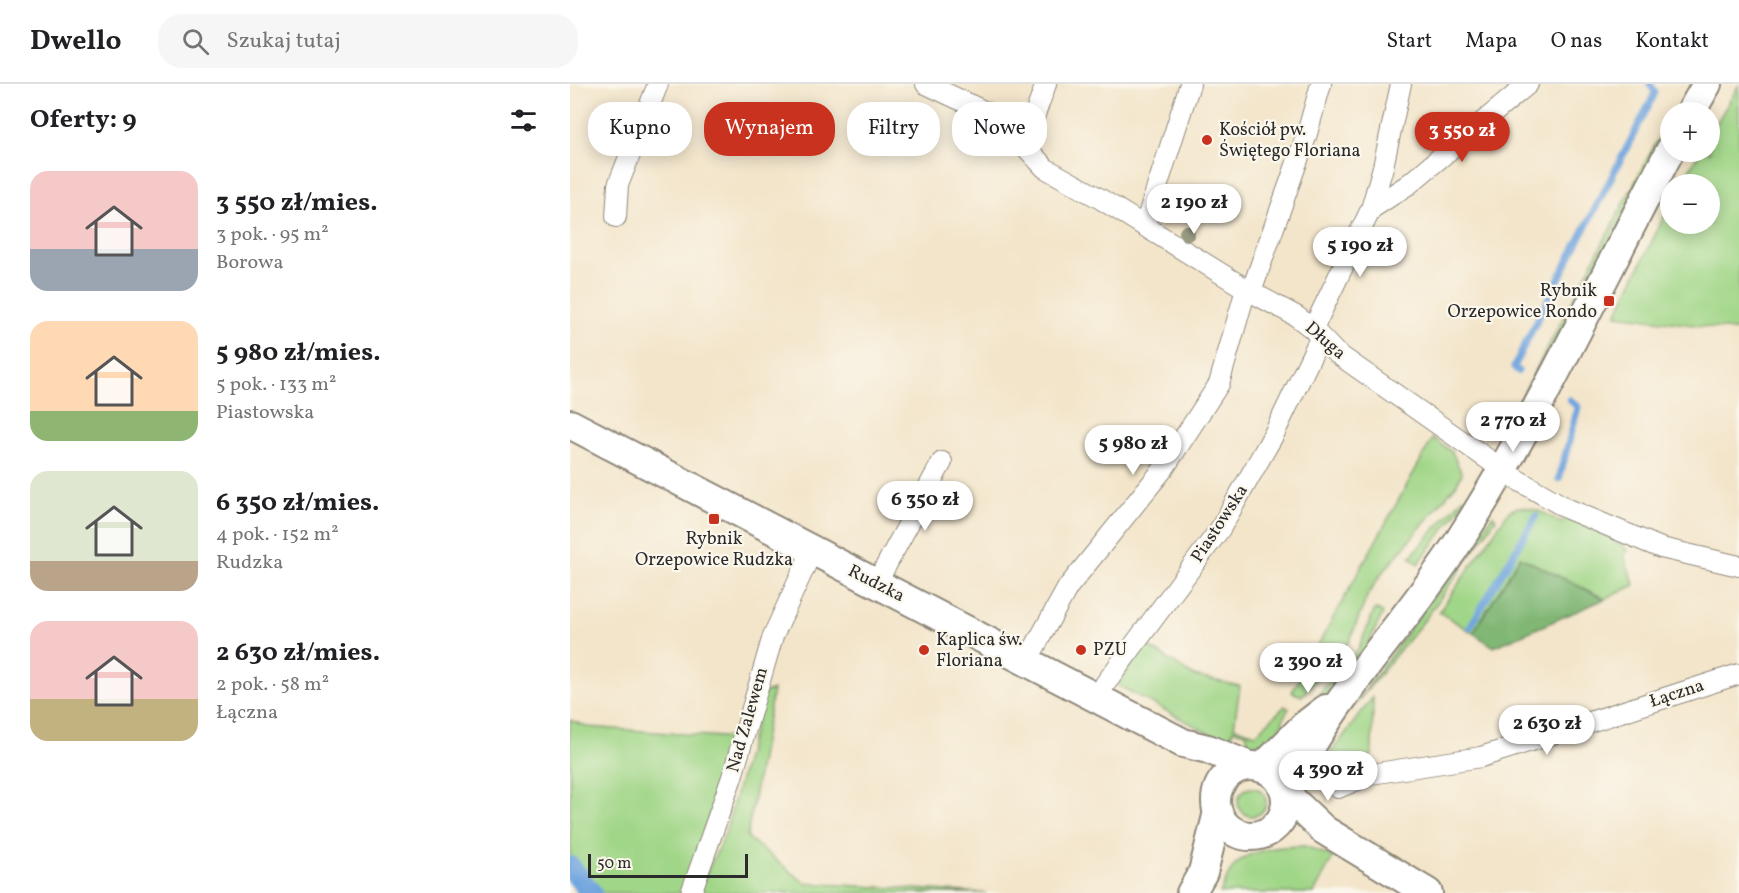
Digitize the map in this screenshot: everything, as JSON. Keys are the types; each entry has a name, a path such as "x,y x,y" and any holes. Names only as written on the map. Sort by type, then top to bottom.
{"main road":[{"path":"1697,102 1707,84"},
{"path":"1197,882 1262,833 1284,813 1286,795 1297,770 1341,698 1432,581 1503,468 1664,162"},
{"name":"Rudzka","path":"570,424 1183,743 1208,749 1255,767"},
{"path":"1197,882 1227,776 1236,770 1255,767 1341,698"},
{"name":"Rudzka","path":"1183,743 1207,775 1217,805"},
{"path":"1255,767 1276,777 1286,795 1324,830 1428,893"},
{"path":"1217,805 1231,830 1262,833 1324,830"}],"street":[{"path":"616,217 618,185 658,84"},
{"name":"Długa","path":"926,84 964,102"},
{"path":"1040,102 1046,84"},
{"path":"1145,225 1190,84"},
{"path":"1027,661 1068,587 1164,468 1219,384 1248,291 1306,137 1321,84"},
{"name":"Piastowska","path":"1098,698 1105,684 1225,520 1274,434 1371,209 1383,168 1401,84"},
{"path":"1371,209 1408,184 1528,84"},
{"name":"Długa","path":"1034,156 1045,168 1145,225 1248,291 1296,316 1335,352 1503,468 1568,508 1661,548 1739,566"},
{"path":"876,584 942,462"},
{"name":"Nad Zalewem","path":"691,893 732,777 773,636 812,551"},
{"name":"Łączna","path":"1338,788 1371,774 1481,757 1739,674"}],"green space":[{"path":"1739,85 1739,331 1616,315 1660,225 1660,234 1720,234 1720,174 1686,174 1694,162 1720,162 1720,117"},
{"path":"1660,135 1660,143 1569,319 1508,424 1505,419 1523,394"},
{"path":"1433,438 1452,452 1462,474 1456,485 1382,573 1368,594 1349,642 1302,696 1292,692"},
{"path":"1463,498 1467,499 1418,564 1410,557"},
{"path":"1518,507 1530,508 1561,523 1567,516 1620,543 1628,551 1625,551 1625,560 1635,585 1605,599 1520,557 1473,633 1439,612 1509,511"},
{"path":"1493,515 1496,519 1426,618 1350,711"},
{"path":"1520,557 1605,599 1494,647 1473,633"},
{"path":"1375,609 1383,613 1364,652 1314,707 1308,706 1358,650"},
{"path":"1146,645 1194,676 1240,686 1234,727 1256,734 1285,706 1289,709 1277,736 1249,746 1246,733 1233,730 1229,744 1117,685"},
{"path":"773,690 747,837 805,883 986,893 697,893 725,834 764,693"},
{"path":"1373,697 1372,756 1340,761 1329,755"},
{"path":"570,720 588,727 734,738 690,877 680,893 599,893 570,858"},
{"path":"1252,788 1262,792 1266,802 1262,812 1252,816 1242,812 1238,802 1242,792"},
{"path":"1305,846 1333,857 1314,893 1220,893 1231,870 1251,854 1269,849"}],"waterway":[{"path":"1518,371 1514,367 1527,340 1652,99 1655,92 1650,84"},
{"path":"1559,479 1578,407 1570,400"},
{"path":"1470,627 1536,516"},
{"path":"570,867 591,893"}],"place":[{"name":"Kościół pw. Świętego Floriana","path":"1207,140"},
{"name":"Rybnik Orzepowice Rondo","path":"1609,301"},
{"name":"Rybnik Orzepowice Rudzka","path":"714,519"},
{"name":"Kaplica św. Floriana","path":"924,650"},
{"name":"PZU","path":"1081,650"}]}
